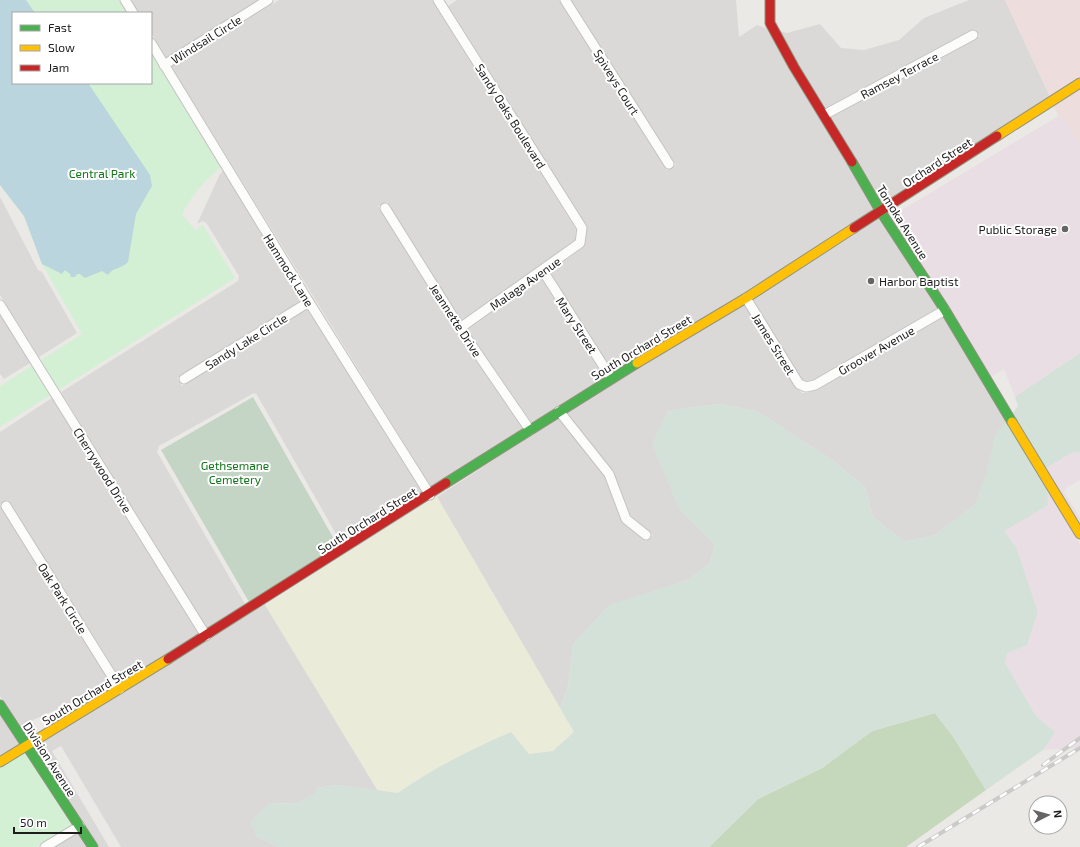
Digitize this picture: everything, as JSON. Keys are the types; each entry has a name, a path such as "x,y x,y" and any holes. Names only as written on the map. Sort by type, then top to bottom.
{"street":[{"path":"125,0 132,12"},
{"name":"Windsail Circle","path":"164,65 268,0"},
{"name":"Spiveys Court","path":"564,0 669,164"},
{"name":"Tomoka Avenue","path":"770,0 770,23 794,67 824,114 881,212 945,310 1080,534"},
{"name":"Sandy Oaks Boulevard","path":"443,2 582,228 582,232"},
{"name":"Ramsey Terrace","path":"824,114 973,35"},
{"name":"Hammock Lane","path":"152,45 309,302 430,495"},
{"name":"Orchard Street","path":"746,298 1080,83"},
{"name":"Jeannette Drive","path":"384,208 460,328 530,430"},
{"name":"Malaga Avenue","path":"460,328 543,271 580,243 582,232"},
{"name":"Mary Street","path":"543,271 611,378"},
{"name":"South Orchard Street","path":"0,762 206,636 430,495 611,378 746,298"},
{"name":"James Street","path":"746,298 799,384 806,387"},
{"name":"Sandy Lake Circle","path":"184,379 309,302"},
{"name":"Cherrywood Drive","path":"0,305 206,636"},
{"name":"Groover Avenue","path":"806,387 815,385 945,310"},
{"path":"559,412 609,474 626,519 646,535"},
{"name":"Oak Park Circle","path":"6,506 120,689"},
{"name":"Division Avenue","path":"0,705 93,847"},
{"path":"45,847 80,826"}],"shaded area":[{"path":"131,0 259,0 166,58 152,35 152,12 138,12"},
{"path":"279,0 432,0 576,229 575,241 461,321 387,202 378,206 453,327 523,429 431,487 171,66"},
{"path":"457,0 559,0 667,170 676,165 570,0 736,0 739,37 757,25 766,28 875,211 743,294 613,372 549,272 584,247 587,228 448,6"},
{"path":"969,0 1005,0 1050,97 883,206 831,116 980,36 975,29 826,108 798,65 780,31 787,33 820,24 841,48 864,50 899,40 924,18"},
{"path":"1005,0 1080,0 1080,78 1050,97"},
{"path":"1080,89 1080,144 1060,115 1058,116 1054,106"},
{"path":"1060,115 1080,144 1080,353 1015,397 1004,369 991,377 890,217"},
{"path":"223,171 302,301 177,378 182,386 307,308 423,493 389,515 340,541 257,395 254,393 159,446 157,452 245,604 207,629 61,392 238,281 239,276 207,224 203,221 197,224 220,174"},
{"path":"0,197 38,270 42,272 77,333 39,357 0,295"},
{"path":"879,219 938,309 813,381 803,381 753,299"},
{"path":"541,278 604,377 532,423 467,329"},
{"path":"744,304 795,386 802,393 807,393 943,317 1006,421 976,504 935,535 905,542 873,517 865,487 832,460 757,411 720,404 667,412 710,538 715,545 709,564 688,580 609,606 573,644 568,686 560,708 437,497 558,418 604,476 622,522 646,541 653,535 631,516 613,471 566,412"},
{"path":"0,314 30,363 4,379 0,374"},
{"path":"1080,353 1080,453 1073,452 1046,468 1013,413 1018,406 1015,397"},
{"path":"52,398 199,635 138,673 121,680 8,500 0,504 0,432"},
{"path":"720,404 757,411 832,460 865,487 873,517 905,542 935,535 975,504 986,474 995,435 1006,421 1047,489 1048,505 1004,531 1016,547 1038,612 1027,645 1007,653 1005,663 1036,716 1055,732 1043,750 986,790 954,738 935,713 872,731 822,768 758,799 709,847 279,847 256,836 250,822 268,804 297,803 314,794 317,788 338,785 398,793 425,775 482,745 511,732 529,754 553,751 574,732 560,708 568,686 573,644 609,605 688,580 709,564 715,545 679,509 652,444 667,412 685,408"},
{"path":"1073,452 1080,453 1080,480 1066,488 1064,492 1080,517 1080,525 1046,468"},
{"path":"1047,489 1080,544 1080,748 1043,750 1055,732 1036,716 1005,663 1007,653 1027,645 1038,612 1016,547 1004,531"},
{"path":"0,505 112,685 24,724 31,738 29,739 0,696"},
{"path":"265,604 378,791 338,785 317,788 315,794 297,803 268,804 256,836 279,847 121,847 61,746 52,751 109,847 99,847 35,746"},
{"path":"0,714 20,744 0,756"},
{"path":"78,832 87,847 54,847"}],"green space":[{"name":"Central Park","path":"0,0 125,0 132,12 12,12 12,84 152,84 152,45 225,164 200,187 182,214 195,230 203,225 235,278 0,427 0,386 82,334 42,264 24,216 0,185"},
{"name":"Gethsemane Cemetery","path":"253,397 338,546 249,602 161,450"},
{"path":"437,497 574,732 553,751 528,754 419,778 398,794 378,791 265,605"},
{"path":"935,713 954,738 986,790 906,847 709,847 758,799 822,768 872,731"},
{"path":"26,752 73,825 36,847 0,847 0,767"}],"water":[{"path":"0,0 26,0 34,12 12,12 12,84 89,84 150,175 152,186 136,214 128,262 110,272 108,275 102,271 85,278 80,274 77,274 75,277 71,277 65,270 62,274 42,264 24,216 0,185"}],"railway":[{"path":"1043,765 1080,738"},
{"path":"918,847 1080,748"}],"traffic: fast":[{"path":"852,162 881,212 945,310 1012,422"},
{"path":"446,483 637,363"},
{"path":"0,705 93,847"}],"traffic: slow":[{"path":"997,136 1080,83"},
{"path":"637,363 746,298 854,228"},
{"path":"1012,422 1080,534"},
{"path":"0,762 168,659"}],"traffic: jam":[{"path":"770,0 770,23 794,67 852,162"},
{"path":"854,228 997,136"},
{"path":"168,659 446,483"}],"place":[{"name":"Public Storage","path":"1065,229"},
{"name":"Harbor Baptist","path":"871,281"}]}
